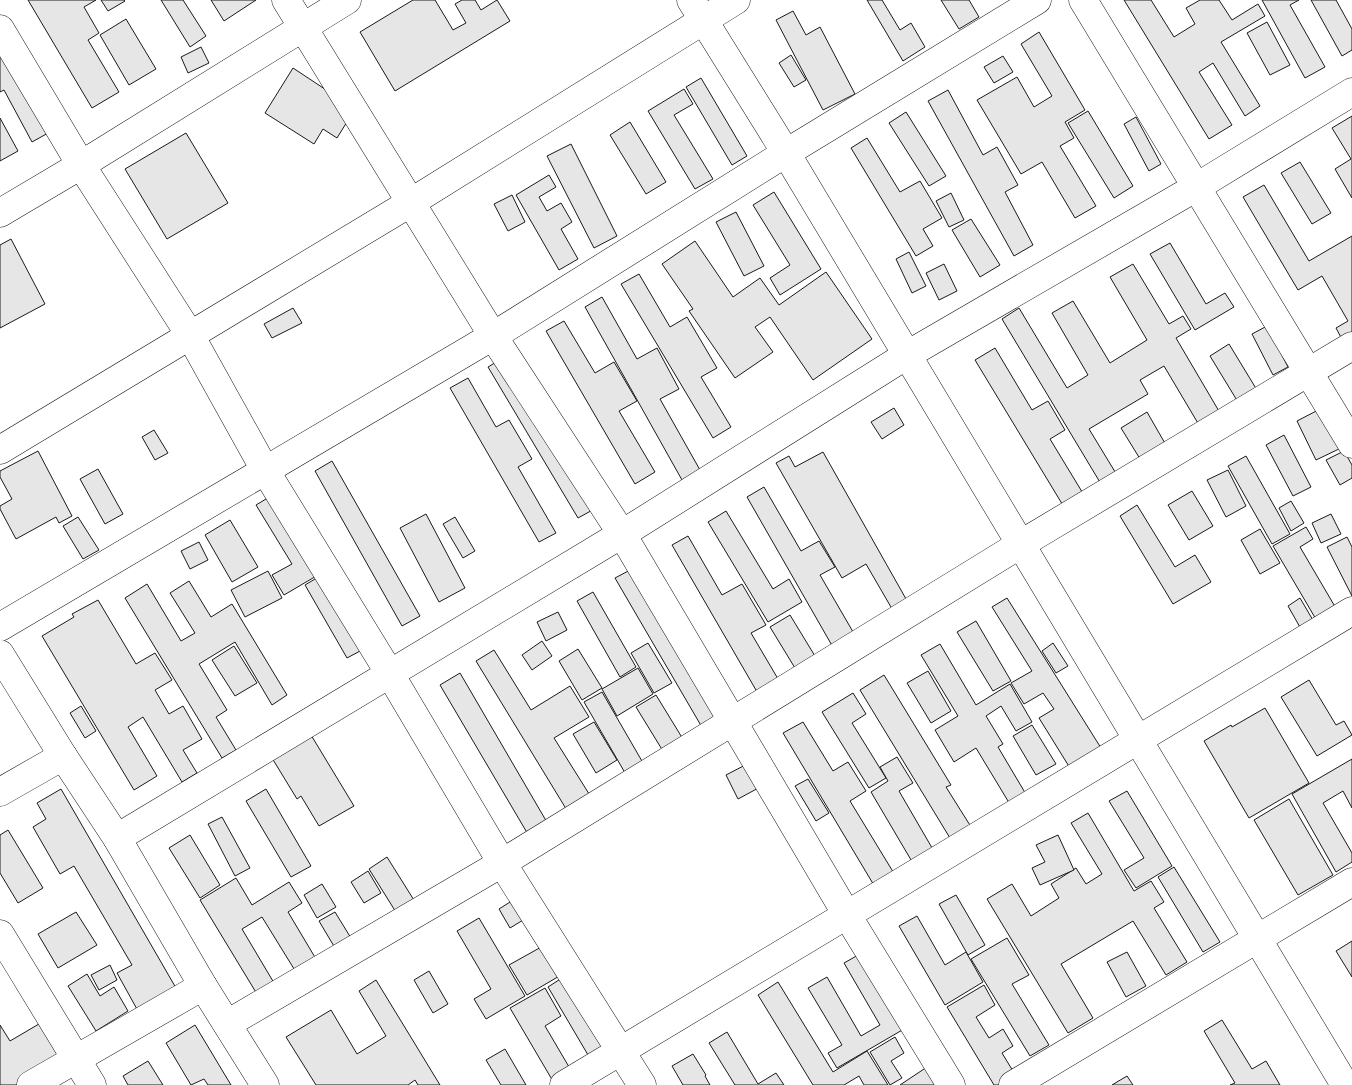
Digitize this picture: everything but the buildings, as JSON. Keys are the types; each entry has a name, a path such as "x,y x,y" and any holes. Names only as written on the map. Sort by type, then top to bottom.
{"street":[{"path":"286,0 493,336 622,534 847,915 951,1085"},
{"path":"0,212 81,165 347,0"},
{"path":"0,450 410,202 698,11 736,0"},
{"path":"0,627 493,336 786,153 1037,0"},
{"path":"1083,0 1195,188 1352,444"},
{"path":"698,11 786,153 1345,1085"},
{"path":"0,29 81,165 190,335 265,470 390,674 502,863 642,1085"},
{"path":"117,838 622,534 906,355 1195,188 1352,92"},
{"path":"227,1024 502,863 1021,544 1352,346"},
{"path":"564,1085 1352,611"},
{"path":"0,654 117,838 202,986 265,1085"},
{"path":"0,792 64,756"},
{"path":"1013,1085 1352,882"},
{"path":"0,934 92,1085"},
{"path":"31,1085 202,986"}]}
